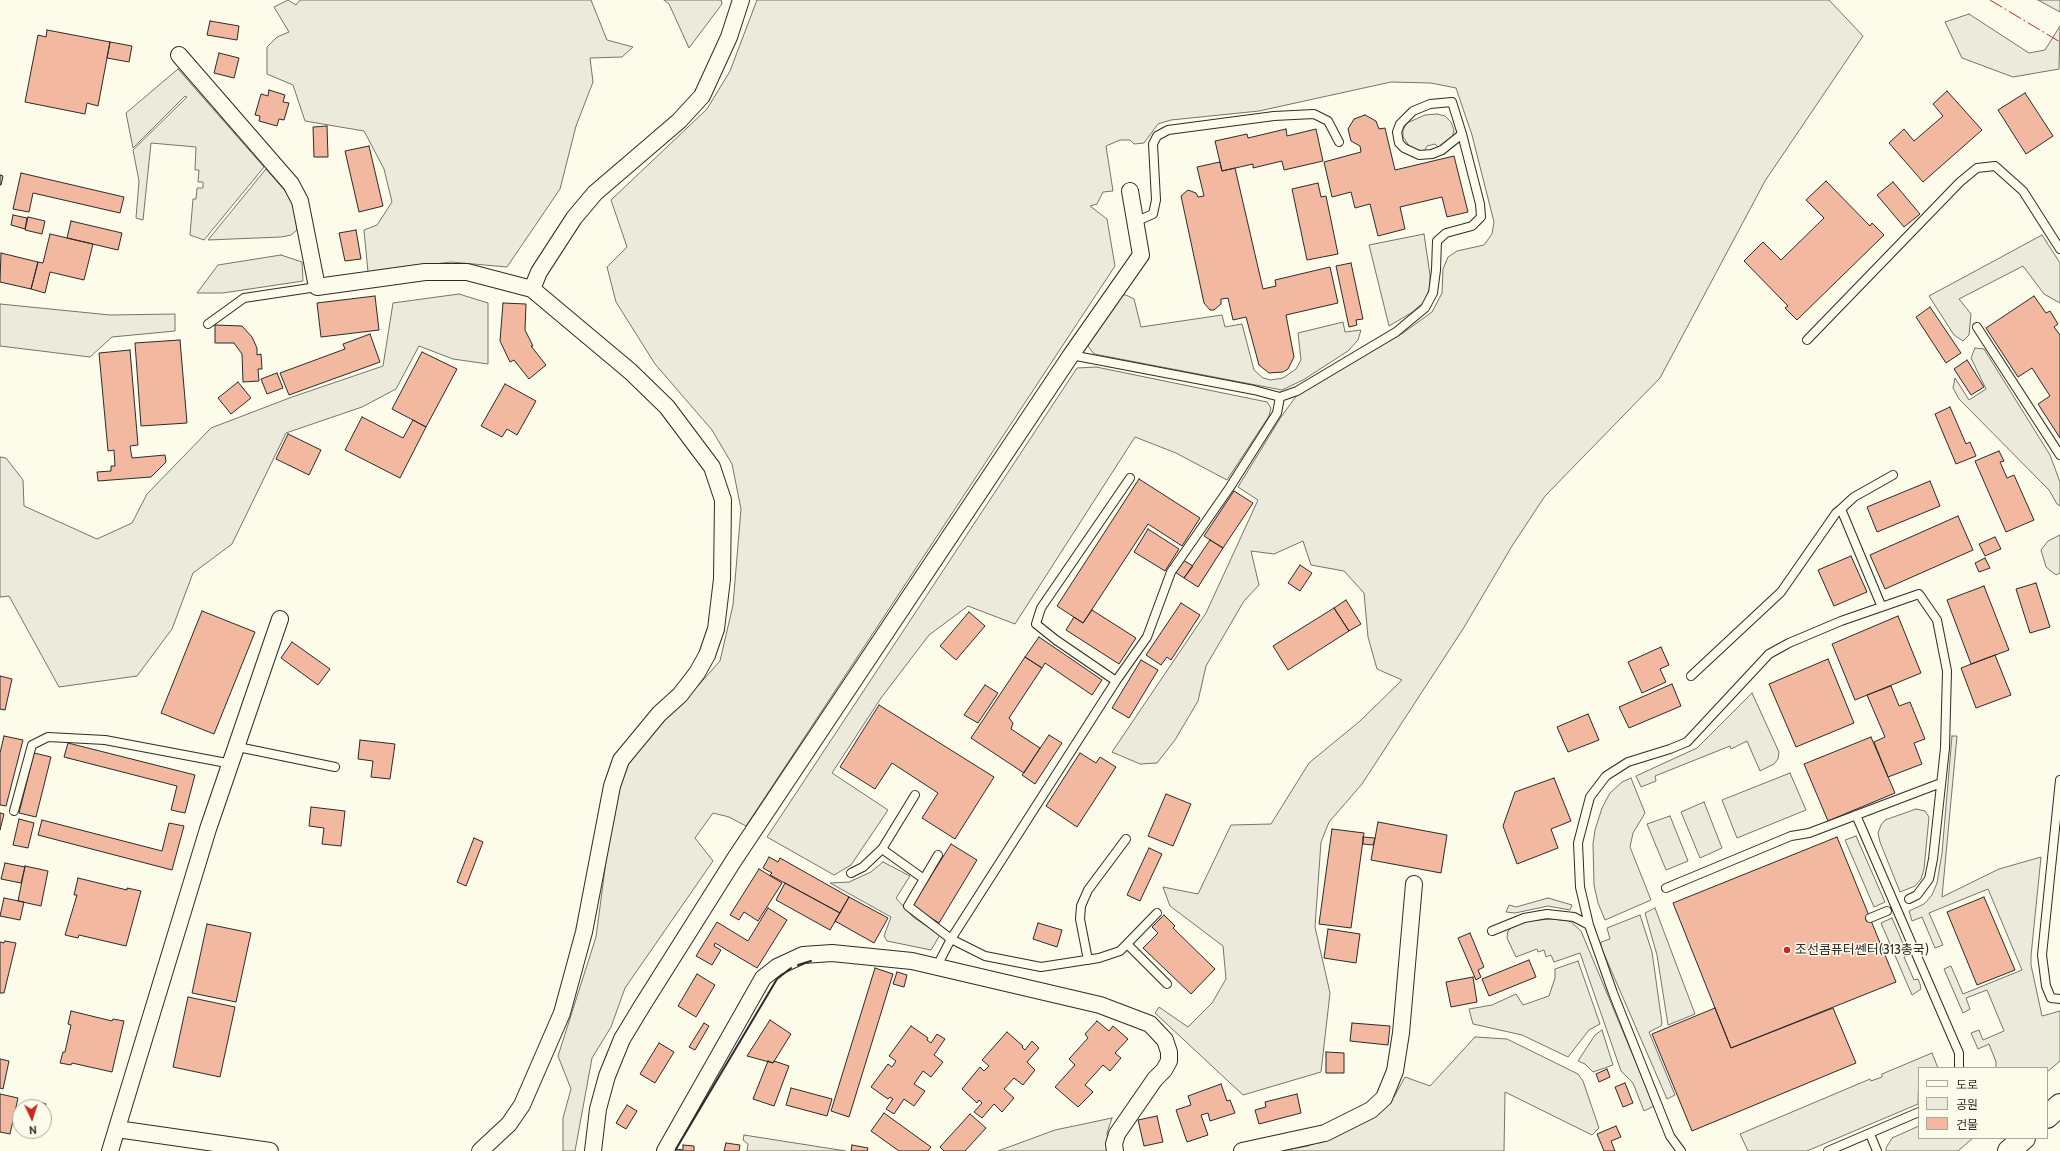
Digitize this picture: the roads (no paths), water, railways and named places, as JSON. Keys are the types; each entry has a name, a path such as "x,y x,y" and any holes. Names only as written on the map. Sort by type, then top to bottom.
{"main road":[{"path":"2048,1116 2060,1105"},
{"path":"2009,1151 2023,1139"}],"street":[{"path":"532,289 539,272 569,225 595,193 679,121 702,96 729,37 741,0"},
{"path":"179,55 291,184 300,201 317,287 425,272 467,272 532,289 631,372 667,407 712,467 723,500 722,579 716,629 707,654 697,673 680,695 659,714 620,760 612,786 583,939 562,1013 522,1105 509,1124 480,1151"},
{"path":"593,1151 598,1109 607,1076 622,1039 642,1006 734,860 1071,356 1141,255 1130,191"},
{"path":"110,1151 208,829 238,747 280,619"},
{"path":"1242,1151 1325,1133 1371,1110 1384,1098 1395,1071 1401,1033 1414,884"},
{"path":"665,1151 763,978 777,967 803,955 832,953 912,961 936,968 1100,1005 1150,1024 1161,1034 1169,1052 1169,1061 1117,1134 1114,1144 1115,1151"},
{"path":"117,1129 270,1151"}],"lane":[{"path":"1071,356 1254,390 1280,397 1297,390 1396,332 1426,308 1433,293 1437,242 1446,233 1472,226 1481,217 1480,204 1462,134 1452,102 1430,104 1413,111 1400,124 1397,132 1399,143 1404,148 1419,154 1432,154 1442,150 1462,134"},
{"path":"1135,222 1152,214 1156,200 1153,144 1157,136 1168,130 1274,116 1314,114 1328,121 1339,142"},
{"path":"1807,340 1960,182 1977,168 1995,166 2023,191 2060,249"},
{"path":"208,324 244,298 317,287"},
{"path":"1976,327 2060,455"},
{"path":"936,968 951,939 1116,681 1147,637 1171,572 1230,487 1277,413 1280,397"},
{"path":"1691,676 1780,592 1836,513 1854,497 1893,476"},
{"path":"1116,681 1056,640 1036,624 1041,608 1130,478"},
{"path":"1841,509 1881,605"},
{"path":"1681,1151 1670,1136 1613,993 1588,925 1580,887 1578,843 1590,797 1606,776 1628,762 1687,742 1769,654 1789,643 1881,605 1919,594 1937,620 1947,671 1945,748 1934,858 1929,879 1917,895 1909,899"},
{"path":"14,811 32,745 48,736 105,740 232,764"},
{"path":"238,747 335,767"},
{"path":"2060,780 2042,955 2046,986 2051,998 2060,999"},
{"path":"1666,888 1791,836 1809,833 1942,783"},
{"path":"851,873 864,867 882,849 915,796"},
{"path":"1856,815 1959,1053 1959,1067"},
{"path":"1088,960 1080,919 1081,906 1088,890 1126,839"},
{"path":"882,849 924,879"},
{"path":"938,855 908,906 951,939 985,956 1041,967 1088,960 1120,951 1157,913"},
{"path":"1870,918 1887,911"},
{"path":"1492,930 1524,918 1546,914 1574,917 1588,925"},
{"path":"1127,944 1167,984"},
{"path":"1828,1151 1918,1112"},
{"path":"1870,1134 1877,1151"}],"place":[{"name":"조선콤퓨터쎈터(313총국)","path":"1787,950"}]}
